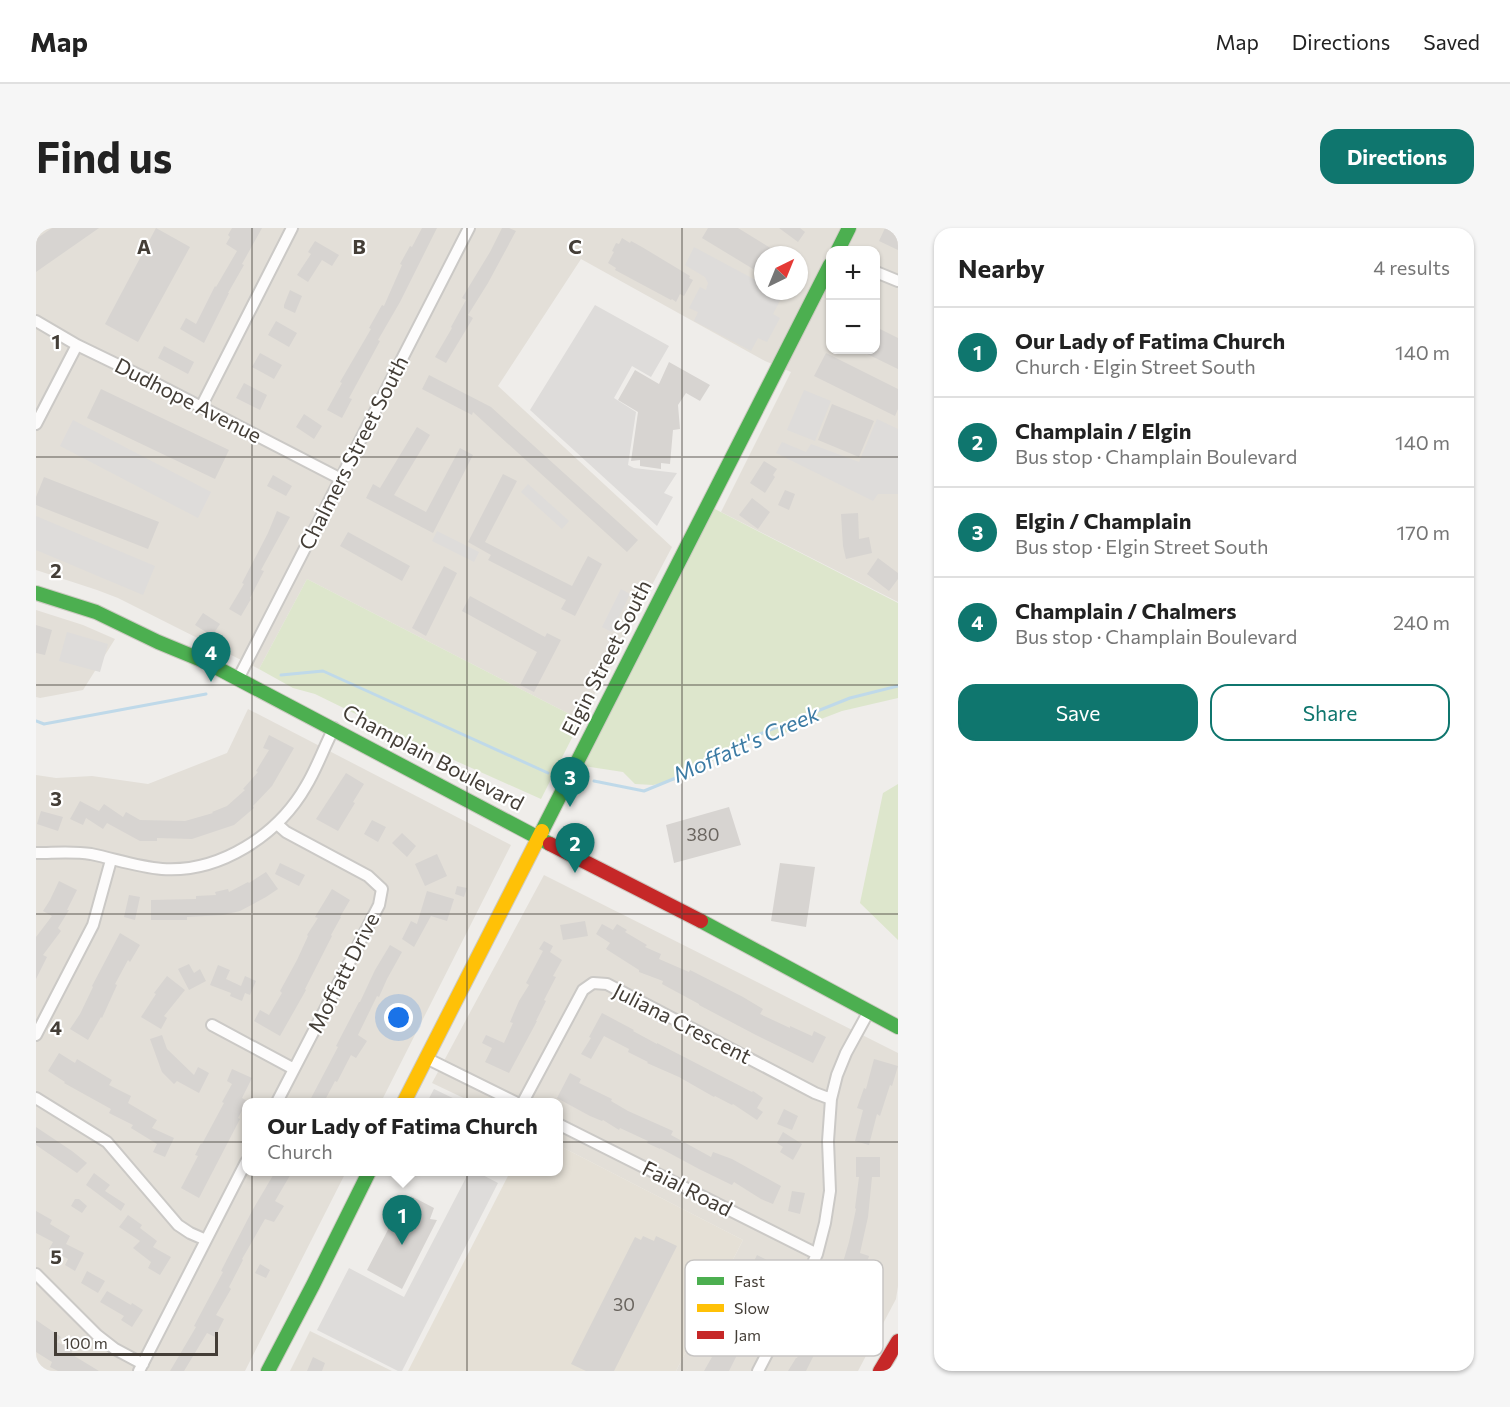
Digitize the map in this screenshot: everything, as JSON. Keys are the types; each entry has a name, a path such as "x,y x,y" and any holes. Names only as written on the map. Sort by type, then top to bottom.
{"street":[{"path":"201,407 292,228"},
{"name":"Chalmers Street South","path":"238,679 469,228"},
{"path":"840,246 849,228"},
{"path":"880,274 898,281"},
{"name":"Elgin Street South","path":"406,1098 826,275"},
{"name":"Dudhope Avenue","path":"36,321 77,345 341,479"},
{"path":"36,424 77,345"},
{"name":"Champlain Boulevard","path":"36,593 102,614 158,642 204,661 898,1027"},
{"path":"36,853 89,854 143,867 166,869 208,864 225,858 250,844 277,824 306,786 334,728"},
{"name":"Moffatt Drive","path":"277,824 286,832 368,876 382,889 379,905 279,1098"},
{"path":"36,1035 93,925 111,860"},
{"name":"Juliana Crescent","path":"525,1098 583,990 593,983 607,984 815,1093 831,1099"},
{"path":"814,1260 825,1223 830,1191 828,1141 831,1099 846,1053 869,1011"},
{"path":"212,1025 294,1069"},
{"path":"426,1058 507,1098"},
{"path":"36,1098 107,1142 178,1225 206,1240"},
{"name":"Faial Road","path":"563,1127 817,1254"},
{"path":"36,1274 97,1335 141,1367 242,1170"},
{"path":"268,1371 367,1176"},
{"path":"880,1371 898,1341"},
{"path":"758,1371 766,1356"}],"shaded area":[{"path":"36,228 898,228 898,602 721,512 791,372 765,361 581,259 498,386 672,547 581,720 307,579 259,669 118,598 36,570"},
{"path":"694,247 754,279 754,300 780,300 773,314 780,318 767,342 758,338 751,351 694,321 698,312 689,308 700,287 706,290 708,283 705,277 685,265"},
{"path":"595,305 669,346 651,377 632,366 614,398 636,412 628,465 634,468 677,473 664,493 673,497 657,526 530,410"},
{"path":"804,390 831,401 815,441 787,430"},
{"path":"877,419 898,429 898,494 878,494 873,501 776,453 782,442 806,452 811,444 859,462"},
{"path":"73,420 211,492 198,518 60,446"},
{"path":"528,484 569,521 562,529 521,492"},
{"path":"36,516 155,566 143,595 36,550"},
{"path":"437,531 479,552 474,562 432,541"},
{"path":"621,589 630,594 612,632 602,627"},
{"path":"36,610 83,625 115,639 83,690 36,697"},
{"path":"67,632 108,644 100,672 59,661"},
{"path":"248,709 511,845 383,1098 242,1098 242,1176 344,1176 245,1371 36,1371 36,775 56,778 92,776 148,784 227,753"},
{"path":"544,875 898,1053 898,1286 896,1299 883,1324 883,1260 733,1260 743,1240 563,1148 563,1098 464,1098 432,1083"},
{"path":"434,1089 453,1098 429,1098"},
{"path":"563,1148 743,1240 733,1260 685,1260 685,1353 676,1371 408,1371 508,1176 563,1176"},
{"path":"467,1176 485,1176 498,1183 402,1371 317,1330 349,1268 404,1297"},
{"path":"310,1331 392,1371 290,1371"},
{"path":"685,1353 685,1356 866,1356 858,1371 676,1371"}],"green space":[{"path":"709,506 898,603 898,698 842,711 774,737 760,735 745,741 685,778 653,785 635,784 623,772 577,765"},
{"path":"307,579 581,720 541,799 409,740 315,694 293,688 259,669"},
{"path":"898,784 898,940 860,903 883,793"}],"building":[{"path":"52,228 99,228 36,272 36,239"},
{"path":"156,228 190,247 138,342 105,324"},
{"path":"232,228 262,228 204,343 180,329 186,318 196,324 215,286 237,251 226,244"},
{"path":"422,228 437,228 349,398 352,399 342,418 327,410 342,383 340,382 371,329 369,328 382,305 384,306 402,265 400,264"},
{"path":"502,228 516,231 468,315 473,318 446,363 435,357 466,300 462,298"},
{"path":"708,228 738,228 767,246 754,246 754,270 702,238"},
{"path":"779,228 800,228 805,232 798,242"},
{"path":"885,228 898,228 898,250 879,241"},
{"path":"622,238 642,247 690,276 689,278 693,280 684,296 680,294 676,302 615,270 616,268 608,263 616,243 619,244"},
{"path":"315,241 339,255 332,266 322,260 308,282 297,275 311,254 308,252"},
{"path":"290,290 302,296 295,313 284,308"},
{"path":"276,321 297,333 289,347 268,335"},
{"path":"880,329 898,338 898,369 867,354 880,354"},
{"path":"164,346 194,362 188,374 158,358"},
{"path":"260,353 282,365 274,379 252,367"},
{"path":"826,353 898,389 898,409 895,416 814,376"},
{"path":"669,362 710,385 700,401 686,393 678,405 680,429 673,430 670,464 661,463 661,469 640,466 640,460 631,461 638,412 618,400 635,370 659,384"},
{"path":"429,375 491,407 638,540 627,552 473,412 472,415 422,389"},
{"path":"244,383 267,395 260,410 236,398"},
{"path":"101,389 229,450 215,479 87,418"},
{"path":"832,404 874,421 859,457 818,440"},
{"path":"304,414 322,426 314,439 296,427"},
{"path":"417,427 430,435 394,495 426,512 460,448 473,455 433,533 366,498 373,484 380,488"},
{"path":"764,461 777,469 765,493 750,483"},
{"path":"503,474 517,481 485,542 572,586 588,556 602,564 575,616 561,609 566,600 488,560 491,555 468,542"},
{"path":"273,475 292,486 286,496 267,486"},
{"path":"44,477 159,522 148,549 36,505 36,497"},
{"path":"785,490 795,494 789,510 778,505"},
{"path":"752,498 770,512 758,529 739,515"},
{"path":"277,511 290,517 261,570 264,571 241,616 229,609 244,584 242,583"},
{"path":"858,513 859,539 869,537 872,553 846,559 841,514"},
{"path":"348,532 410,566 402,581 340,546"},
{"path":"878,558 898,573 898,579 889,591 867,574"},
{"path":"444,566 457,573 426,636 412,628"},
{"path":"470,596 545,637 547,633 561,640 534,692 520,685 537,652 462,611"},
{"path":"203,613 220,624 212,636 195,625"},
{"path":"36,625 52,630 45,655 36,653"},
{"path":"269,735 294,748 272,786 253,806 254,808 234,825 192,839 157,838 157,841 140,841 107,823 103,829 86,818 83,825 70,819 80,801 99,811 104,804 123,817 126,812 140,820 185,821 213,813 227,806 245,790 243,789 258,772 256,771 269,750 263,748"},
{"path":"346,773 364,784 338,831 316,819"},
{"path":"729,807 741,845 674,863 666,825"},
{"path":"41,811 63,817 58,831 37,824"},
{"path":"372,820 386,827 378,842 364,834"},
{"path":"402,833 416,846 407,857 392,843"},
{"path":"437,854 447,876 425,886 415,864"},
{"path":"280,863 305,875 299,886 275,874"},
{"path":"780,863 815,867 806,927 771,921"},
{"path":"266,872 278,889 240,911 223,915 187,917 187,920 151,920 151,900 196,899 196,896 216,895 215,892 228,889 229,892"},
{"path":"59,881 77,890 58,928 61,931 43,955 47,957 36,979 36,937 52,916 43,911"},
{"path":"457,886 467,888 464,897 455,894"},
{"path":"332,889 350,900 306,990 280,1036 254,1021 260,1010 269,1015 282,993 280,991 297,960 307,935 318,918 315,917"},
{"path":"427,891 454,899 447,921 431,916 414,947 402,939 411,921 417,924"},
{"path":"129,895 140,897 135,920 124,917"},
{"path":"585,921 588,936 563,940 560,925"},
{"path":"602,924 613,930 617,924 627,930 625,932 647,945 645,947 661,954 659,959 689,972 690,970 743,997 763,1009 760,1014 812,1036 814,1031 826,1037 813,1063 699,1005 662,984 663,981 639,972 606,949 610,943 596,934"},
{"path":"120,933 140,945 130,962 128,960 115,984 117,985 102,1018 88,1040 70,1029 80,1014"},
{"path":"544,941 553,946 550,952 562,960 553,976 556,977 544,1000 546,1001 537,1021 509,1073 485,1062 492,1048 482,1043 486,1035 504,1043 519,1001 529,985 526,983 543,951 539,949"},
{"path":"390,945 402,952 358,1035 367,1041 356,1058 351,1055 326,1098 311,1098 338,1047 336,1046"},
{"path":"189,964 194,973 200,969 206,981 189,990 178,969"},
{"path":"218,965 230,970 226,979 241,986 245,976 256,981 250,995 245,993 242,1001 230,996 231,993 210,985"},
{"path":"167,976 185,990 164,1016 167,1018 161,1029 141,1017 156,994 154,993"},
{"path":"602,1013 657,1044 753,1091 763,1098 757,1108 763,1112 757,1120 733,1104 714,1097 679,1077 647,1063 628,1052 629,1049 604,1036 591,1059 581,1054"},
{"path":"162,1035 167,1049 194,1075 198,1067 209,1073 199,1093 177,1081 174,1084 162,1072 150,1039"},
{"path":"59,1053 75,1063 77,1059 112,1080 109,1085 131,1096 128,1103 157,1120 152,1128 174,1138 165,1157 153,1152 157,1144 131,1128 133,1125 109,1113 111,1109 64,1083 48,1071"},
{"path":"874,1059 898,1066 880,1116 877,1114 869,1145 855,1141 863,1110 857,1108 864,1088 866,1089"},
{"path":"232,1069 252,1078 242,1098 242,1110 238,1118 240,1119 199,1198 181,1188 198,1156 195,1155 201,1143 224,1103 222,1102 232,1084 227,1081"},
{"path":"570,1073 581,1079 579,1083 612,1099 611,1101 628,1111 673,1131 671,1135 711,1157 713,1152 732,1159 781,1186 773,1204 734,1182 732,1185 647,1143 648,1141 590,1116 563,1101 563,1098 557,1098"},
{"path":"784,1109 798,1116 792,1130 777,1124"},
{"path":"36,1127 87,1163 77,1173 36,1145"},
{"path":"783,1132 802,1144 793,1160 780,1152 783,1147 777,1143"},
{"path":"856,1157 880,1157 880,1177 872,1177 868,1217 860,1253 869,1256 868,1260 844,1260 856,1209 859,1177 856,1177"},
{"path":"94,1173 110,1185 105,1191 125,1204 121,1211 86,1185"},
{"path":"273,1176 290,1176 275,1201 284,1206 274,1222 265,1219 242,1259 229,1287 231,1289 216,1315 224,1319 215,1337 207,1333 184,1371 170,1371 196,1327 194,1326 252,1211"},
{"path":"792,1191 805,1193 800,1214 788,1211"},
{"path":"411,1196 434,1208 430,1219 437,1220 402,1289 367,1270 402,1203"},
{"path":"75,1199 79,1199 87,1206 82,1213 71,1206"},
{"path":"36,1211 52,1220 50,1224 70,1236 66,1244 84,1253 75,1271 65,1265 68,1259 49,1249 53,1242 36,1233"},
{"path":"128,1215 142,1225 140,1228 157,1241 153,1247 171,1257 160,1275 148,1268 151,1262 133,1248 140,1241 119,1227"},
{"path":"643,1236 654,1241 656,1236 677,1246 614,1371 586,1371 571,1364 635,1237 641,1240"},
{"path":"757,1255 767,1260 754,1260"},
{"path":"260,1264 270,1270 266,1278 255,1273"},
{"path":"87,1271 105,1281 98,1293 81,1283"},
{"path":"107,1291 143,1310 132,1327 121,1320 124,1316 100,1302"},
{"path":"36,1320 61,1337 57,1342 73,1350 71,1354 99,1371 58,1371 50,1367 52,1362 36,1352"},
{"path":"710,1356 736,1356 729,1371 704,1371 712,1357"},
{"path":"798,1356 814,1356 806,1371 788,1371"},
{"path":"313,1357 325,1363 322,1371 307,1371"}],"waterway":[{"name":"Moffatt's Creek","path":"281,675 323,671 548,773"},
{"name":"Moffatt's Creek","path":"594,781 644,791 683,775 750,738 850,698 898,686"},
{"name":"Moffatt's Creek","path":"36,721 44,724 206,694"}],"traffic: fast":[{"path":"840,246 849,228"},
{"path":"542,831 826,273"},
{"path":"36,593 96,612 204,661 550,844"},
{"path":"701,921 898,1027"},
{"path":"268,1371 367,1176"}],"traffic: slow":[{"path":"406,1098 542,831"}],"traffic: jam":[{"path":"550,844 701,921"},
{"path":"880,1371 898,1341"}],"place":[{"name":"Champlain / Chalmers","path":"211,682"},
{"name":"Elgin / Champlain","path":"570,807"},
{"name":"Champlain / Elgin","path":"575,873"},
{"name":"Our Lady of Fatima Church","path":"402,1245"}]}
